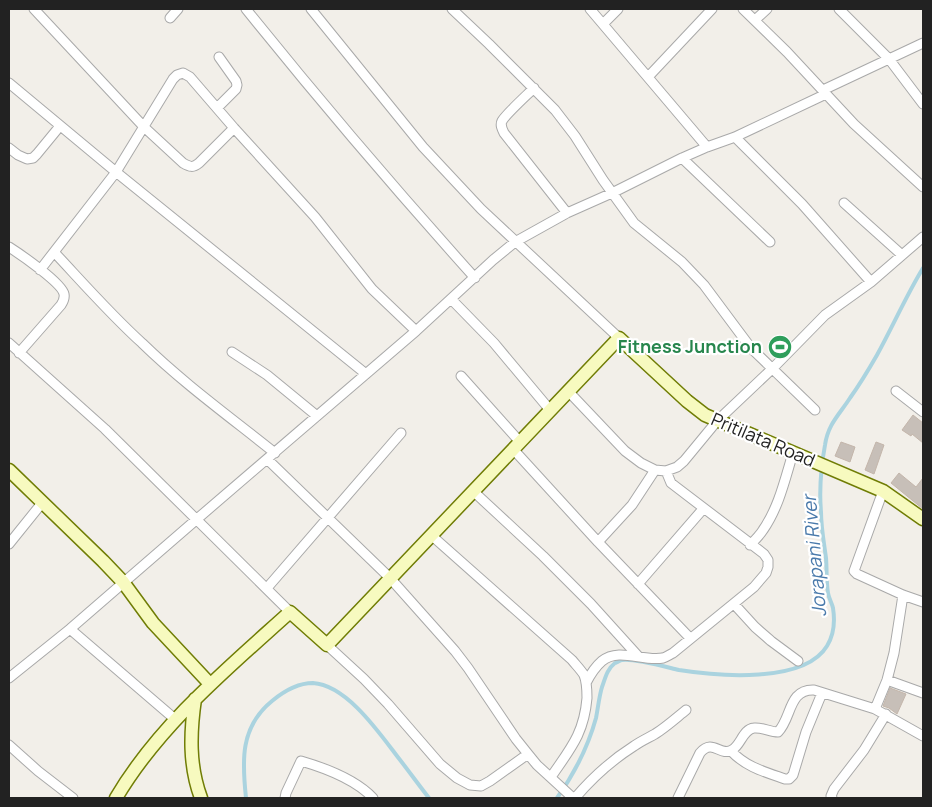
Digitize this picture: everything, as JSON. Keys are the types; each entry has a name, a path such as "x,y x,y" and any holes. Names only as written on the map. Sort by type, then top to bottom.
{"street":[{"path":"34,9 144,127 189,167 199,164 234,128"},
{"path":"170,18 178,9"},
{"path":"246,9 333,116 474,278"},
{"path":"312,9 423,146 481,209 619,338 327,645"},
{"path":"452,9 555,110 634,223 682,262 704,284 747,343 815,410"},
{"path":"590,9 707,147"},
{"path":"603,24 618,9"},
{"path":"648,77 712,9"},
{"path":"744,9 854,124 923,187"},
{"path":"755,20 767,9"},
{"path":"840,9 889,59 923,104"},
{"path":"9,678 70,629 275,453 452,300 515,242 567,213 682,158 735,136 923,43"},
{"path":"217,108 236,89 237,85 236,80 219,57"},
{"path":"40,270 116,172 173,79 183,73 190,77 315,217 372,289 416,331"},
{"path":"9,83 366,374"},
{"path":"534,88 506,116 501,127 567,213"},
{"path":"9,148 27,160 32,158 60,126"},
{"path":"735,136 802,204 871,282"},
{"path":"682,158 770,242"},
{"path":"844,203 902,255"},
{"path":"568,391 625,451 641,463 655,470 666,471 677,467 717,421 825,315 871,282 923,237"},
{"path":"9,247 22,255 64,292 64,300 61,306 19,352"},
{"path":"54,252 106,309 142,344 181,378 275,453"},
{"path":"452,300 494,343 550,410"},
{"name":"Pritilata Road","path":"619,338 705,415 883,491 923,520"},
{"path":"9,343 105,429 290,612 364,679 440,764 457,778 470,784 481,786 528,754"},
{"path":"232,352 273,380 317,416"},
{"path":"461,376 516,445 598,542 690,638"},
{"path":"896,391 923,412"},
{"path":"267,588 400,433"},
{"path":"750,545 763,530 773,513 796,454"},
{"path":"267,459 390,578 455,651 516,739 537,765 573,798 617,758 660,730 686,710"},
{"path":"9,470 123,582 153,623 210,684"},
{"path":"598,542 632,505 655,470"},
{"path":"586,683 602,661 611,656 665,658 734,604 754,587 766,573 768,560 764,554 671,483 666,471"},
{"path":"473,491 557,570 638,656"},
{"path":"883,491 854,571 903,595 923,602"},
{"path":"9,544 42,503"},
{"path":"638,584 703,508"},
{"path":"431,535 572,660 584,676 587,690 582,727 572,747 552,778"},
{"path":"875,709 887,680 894,653 903,595"},
{"path":"734,604 754,627 798,661"},
{"path":"116,798 147,754 195,699 290,612"},
{"path":"70,629 176,720"},
{"path":"887,680 923,691"},
{"path":"678,798 704,748 709,746 726,752 731,751 749,730 754,728 778,732 782,728 794,700 806,690 814,690 875,709 923,736"},
{"path":"731,751 745,763 758,770 789,780 793,775 806,732 822,693"},
{"path":"195,699 192,761 196,786 201,798"},
{"path":"831,798 834,789 873,736 886,714"},
{"path":"9,745 38,771 73,798"},
{"path":"285,798 301,761 344,779 361,788 371,797"}],"building":[{"path":"913,415 923,423 923,443 912,434 911,436 902,430"},
{"path":"841,442 855,447 850,462 835,456"},
{"path":"876,442 884,445 874,474 865,470"},
{"path":"899,473 916,487 923,478 923,509 891,483"},
{"path":"890,688 906,694 897,714 883,706"}],"waterway":[{"name":"Jorapani River","path":"557,798 585,750 593,729 604,681 608,671 615,663 621,660 642,661 695,672 736,675 759,674 780,672 800,667 816,658 827,646 833,633 834,618 827,589 826,558 820,503 821,470 826,438 834,420 877,355 923,268"},
{"name":"Jorapani River","path":"246,798 245,745 254,722 262,711 281,694 291,688 307,683 325,686 349,700 371,722 429,798"}],"place":[{"name":"Fitness Junction","path":"780,347"}]}
